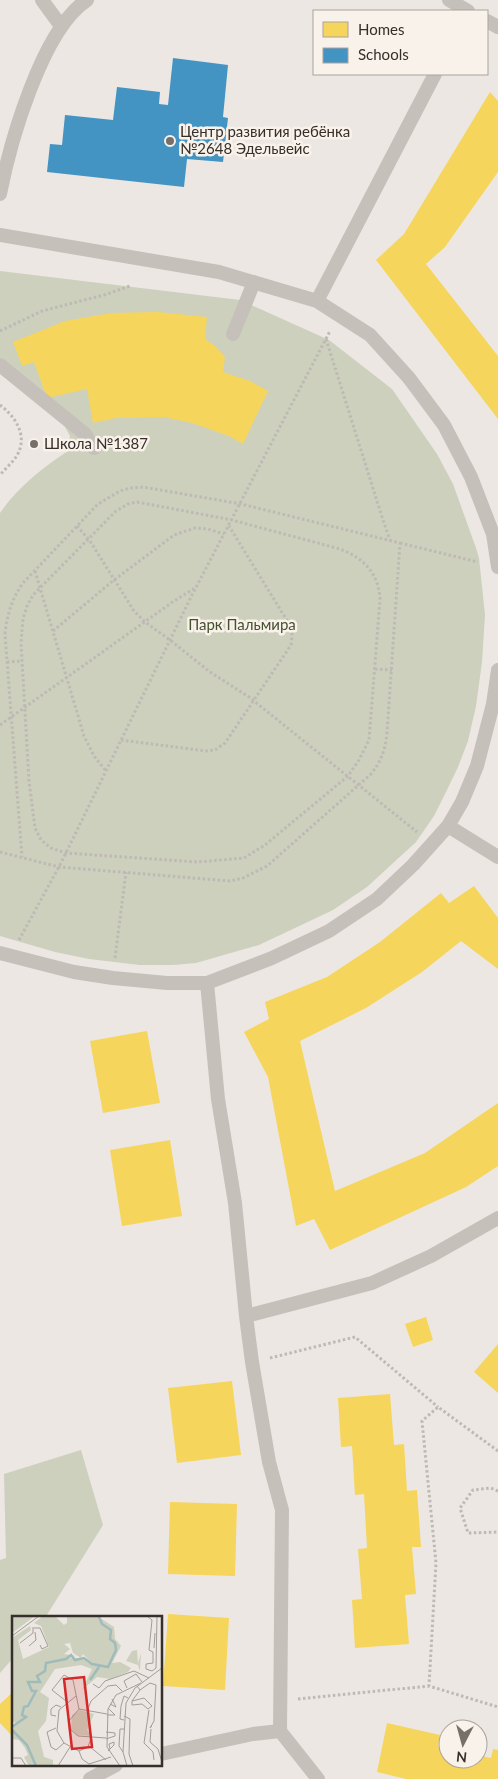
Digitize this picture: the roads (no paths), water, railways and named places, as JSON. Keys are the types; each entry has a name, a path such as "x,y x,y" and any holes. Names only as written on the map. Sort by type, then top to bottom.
{"lane":[{"path":"42,0 62,26"},
{"path":"449,0 466,10"},
{"path":"0,194 7,160 23,109 41,64 62,26 84,1"},
{"path":"317,301 434,75"},
{"path":"0,235 219,272 317,301 370,335 408,378 444,425 471,477 495,534 498,567"},
{"path":"233,334 254,282"},
{"path":"0,365 85,434 94,448"},
{"path":"5,954 74,972 113,978 167,983 208,982 272,958 329,931 376,899 413,865 448,826 462,802 477,766 493,704 498,670"},
{"path":"448,826 498,857"},
{"path":"208,982 218,1099 235,1203 252,1362 269,1462 282,1510 280,1731 318,1779"},
{"path":"246,1316 372,1283 431,1256 498,1218"},
{"path":"162,1754 253,1734 280,1731"},
{"path":"90,1779 114,1766"}],"place":[{"name":"Центр развития ребёнка №2648 Эдельвейс","path":"170,141"},
{"name":"Школа №1387","path":"34,444"}],"park label":[{"name":"Парк Пальмира","path":"242,625"}]}
